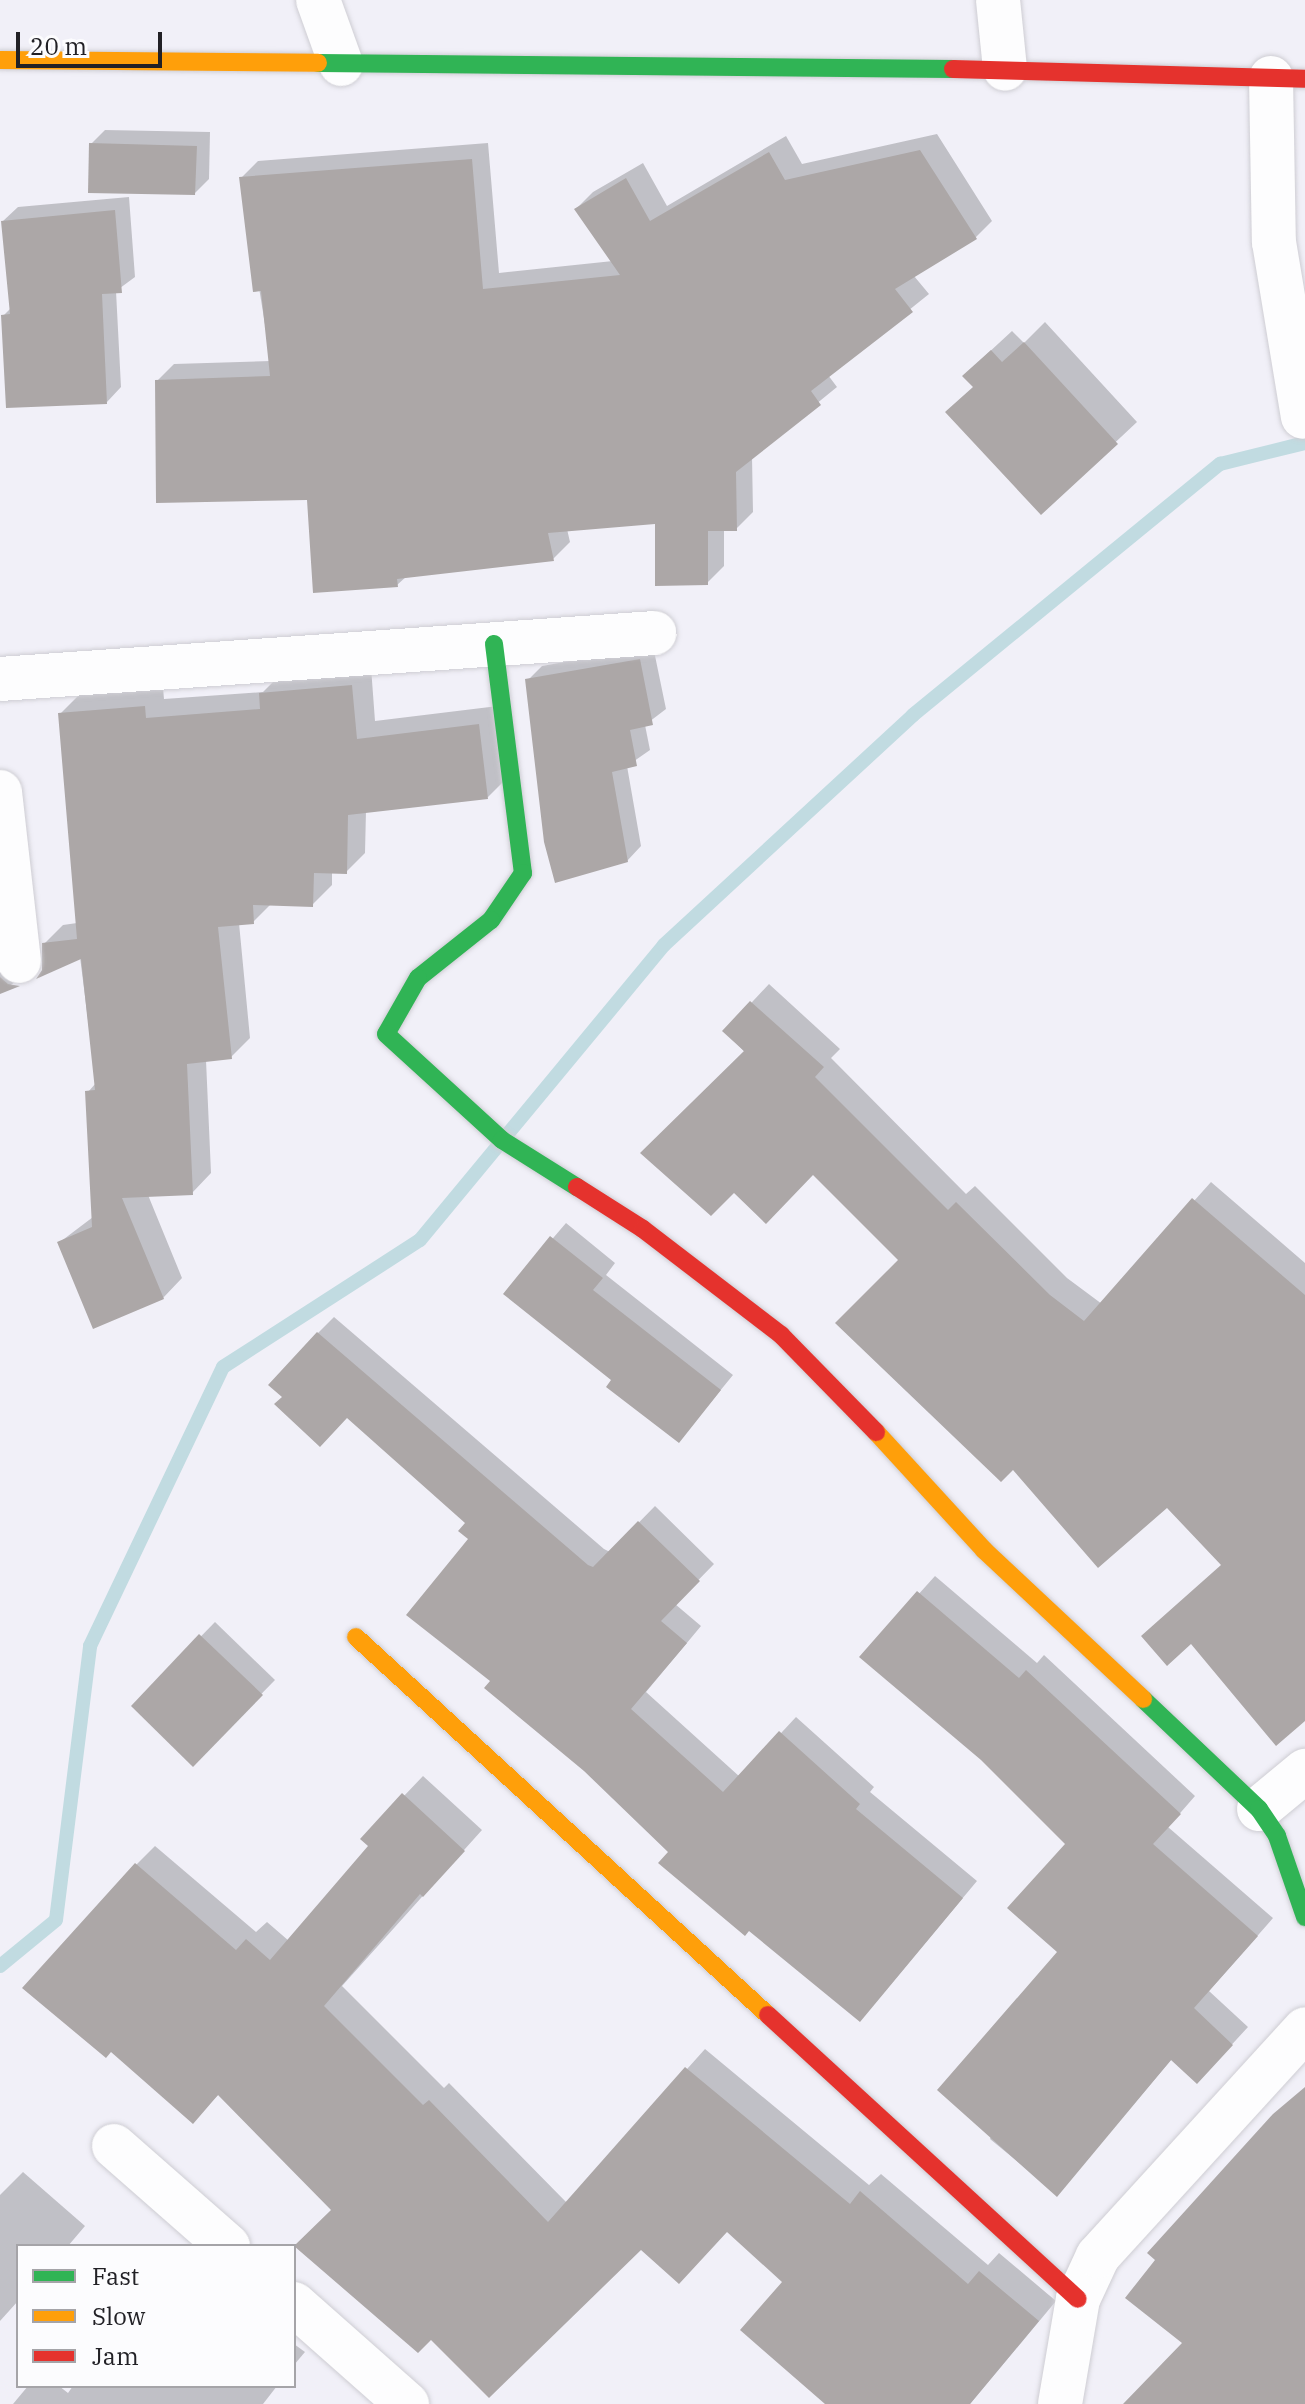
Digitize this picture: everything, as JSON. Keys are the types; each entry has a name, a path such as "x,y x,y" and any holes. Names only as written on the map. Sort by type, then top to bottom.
{"street":[{"path":"318,0 341,64"},
{"path":"998,0 1005,69"},
{"path":"0,60 1005,69 1288,78 1274,242 1303,417"},
{"path":"0,679 654,633"},
{"path":"494,644 523,873 491,920 418,978 386,1034 502,1140 643,1229 781,1335 995,1561 1259,1809 1277,1836 1305,1917"},
{"path":"0,792 19,961"},
{"path":"356,1637 1078,2299"},
{"path":"1259,1809 1305,1771"},
{"path":"1060,2404 1078,2299 1098,2256 1305,2029"},
{"path":"114,2146 226,2244"},
{"path":"296,2306 407,2404"}],"building":[{"path":"89,143 197,146 195,195 88,193"},
{"path":"920,150 977,239 895,289 913,312 811,391 821,405 736,472 737,531 708,531 708,585 655,586 655,524 548,533 554,561 397,579 398,587 313,593 307,500 156,503 155,380 270,376 261,291 253,292 239,177 472,159 483,289 620,275 574,209 626,178 650,221 769,152 785,180"},
{"path":"115,210 122,293 102,294 107,404 6,408 1,315 10,314 1,221"},
{"path":"1024,342 1118,444 1041,515 945,412 973,387 962,376 991,350 1002,362"},
{"path":"640,659 653,725 630,730 637,766 612,772 628,862 555,883 544,842 525,679"},
{"path":"352,685 357,739 479,724 488,799 348,815 347,874 314,873 313,907 253,905 254,924 218,927 232,1059 187,1064 193,1195 122,1198 164,1299 93,1329 57,1242 92,1227 85,1091 95,1090 81,959 36,979 42,970 42,943 77,939 58,713 145,706 146,718 260,709 259,693"},
{"path":"0,977 8,984 20,986 0,994"},
{"path":"750,1001 824,1067 815,1077 948,1210 956,1202 1050,1295 1084,1321 1192,1198 1305,1295 1305,1721 1276,1746 1191,1644 1167,1666 1141,1636 1221,1565 1167,1508 1098,1568 1013,1470 1001,1482 835,1323 898,1260 813,1175 766,1224 734,1193 711,1216 640,1153 744,1051 722,1031"},
{"path":"550,1236 603,1278 593,1290 721,1390 679,1443 606,1387 611,1380 503,1294"},
{"path":"317,1332 588,1565 593,1567 638,1521 700,1581 661,1621 687,1643 631,1709 723,1792 779,1731 860,1804 856,1809 963,1898 860,2022 749,1931 745,1936 658,1863 668,1852 584,1771 484,1688 490,1681 406,1615 468,1539 458,1531 465,1523 347,1418 320,1447 274,1404 282,1397 268,1385"},
{"path":"917,1591 1019,1678 1026,1670 1181,1814 1153,1844 1258,1936 1194,2008 1233,2045 1197,2084 1171,2060 1057,2197 937,2090 1057,1952 1007,1908 1065,1844 981,1760 859,1657"},
{"path":"199,1634 263,1695 193,1767 131,1706"},
{"path":"402,1793 465,1851 423,1897 420,1894 324,2006 423,2105 429,2100 548,2222 685,2067 850,2204 860,2191 968,2284 979,2271 1039,2321 970,2404 825,2404 740,2330 782,2282 727,2232 679,2284 641,2250 489,2398 431,2340 418,2353 296,2248 296,2244 331,2210 218,2095 193,2124 111,2052 106,2058 22,1988 135,1863 236,1950 246,1939 270,1960 368,1846 360,1839"},
{"path":"1305,2087 1305,2404 1123,2404 1182,2343 1125,2298 1155,2260 1147,2253 1273,2114"}],"waterway":[{"path":"0,1966 56,1920 90,1646 223,1367 420,1240 664,945 913,715 1220,464 1305,443"}],"traffic: fast":[{"path":"318,63 953,69"},
{"path":"494,644 523,873 491,920 418,978 386,1034 502,1140 577,1187"},
{"path":"1143,1699 1259,1809 1277,1836 1305,1917"}],"traffic: slow":[{"path":"0,60 318,63"},
{"path":"876,1432 984,1550 1143,1699"},
{"path":"356,1637 768,2015"}],"traffic: jam":[{"path":"953,69 1305,79"},
{"path":"577,1187 643,1229 781,1335 876,1432"},
{"path":"768,2015 1078,2299"}]}
